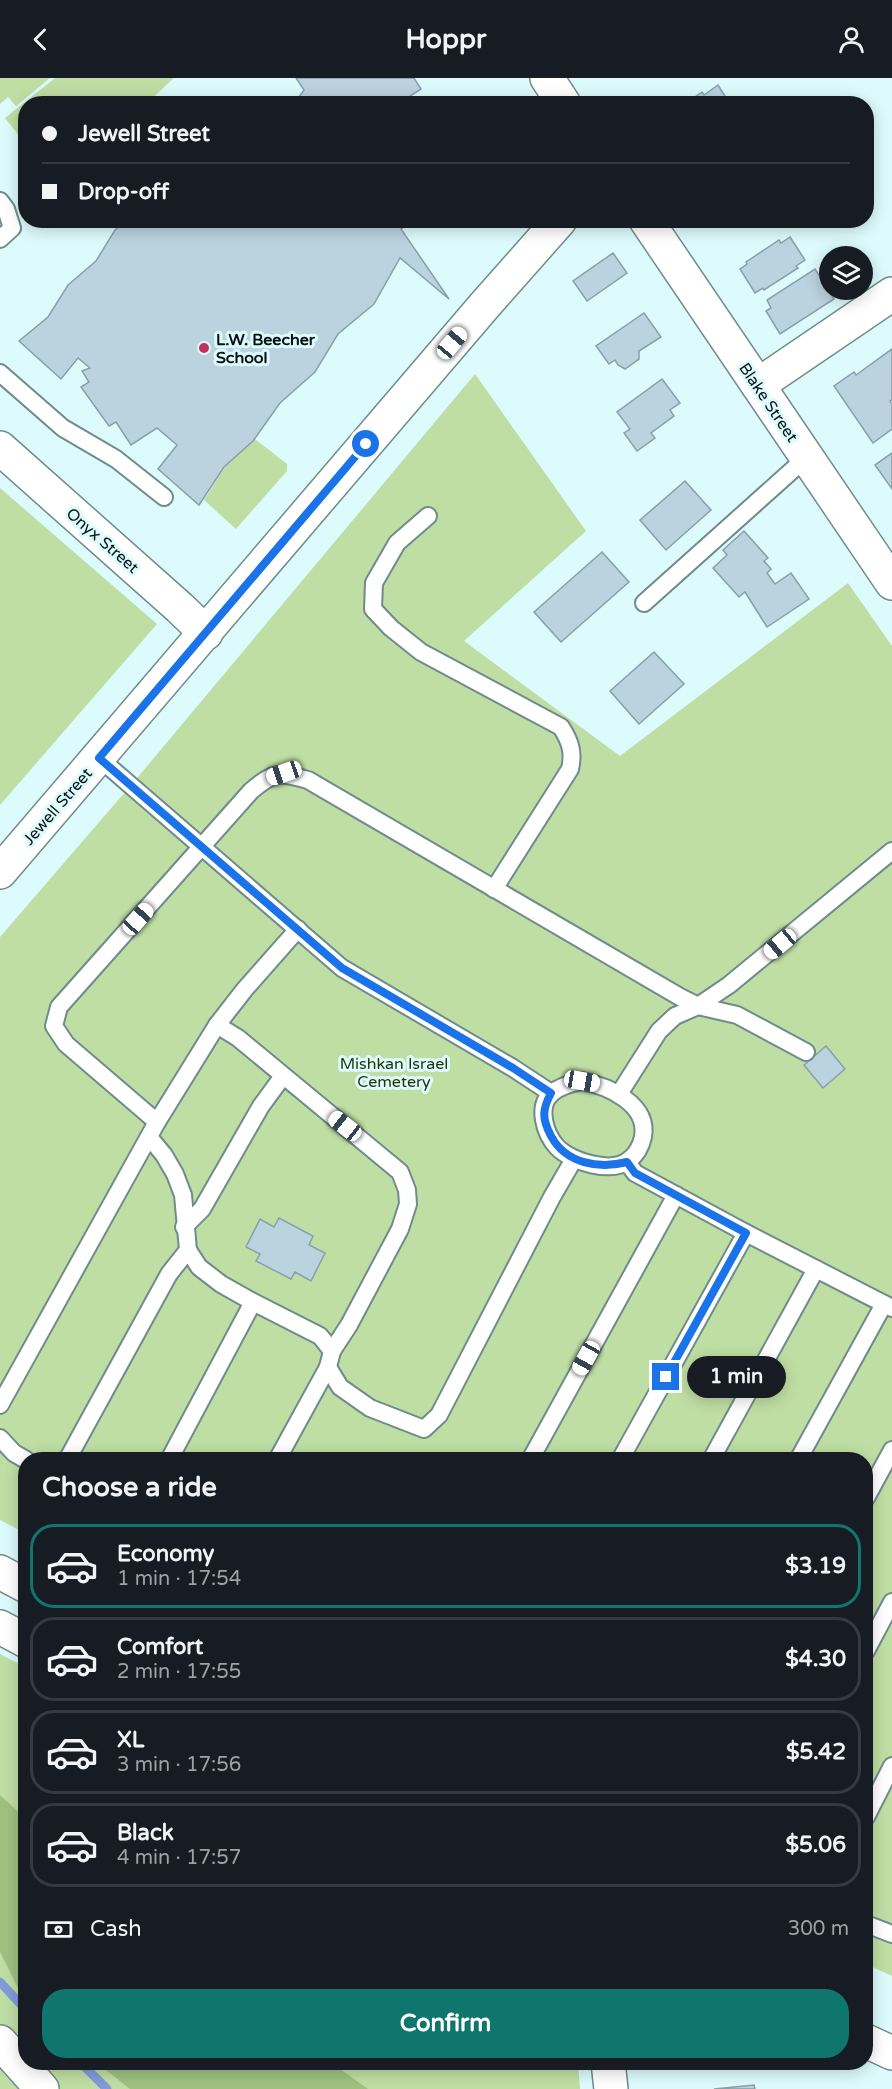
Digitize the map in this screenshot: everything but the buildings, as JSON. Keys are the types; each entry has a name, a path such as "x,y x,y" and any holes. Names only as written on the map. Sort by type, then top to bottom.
{"street":[{"path":"547,78 559,96"},
{"name":"Jewell Street","path":"0,872 553,228"},
{"name":"Blake Street","path":"651,228 892,583"},
{"path":"758,385 892,294"},
{"name":"Onyx Street","path":"0,448 206,633"},
{"path":"0,1572 18,1582"},
{"path":"0,1627 18,1637"},
{"path":"0,2042 18,2062"},
{"path":"873,2044 892,2053"},
{"path":"25,2070 42,2089"},
{"path":"609,2070 610,2089"}],"lane":[{"path":"0,201 6,208 12,228 0,239"},
{"path":"0,373 63,428 116,459 164,497"},
{"path":"644,603 807,457"},
{"path":"428,516 397,543 374,583 373,609 391,628 421,652 561,727 570,741 573,757 570,769 494,889"},
{"path":"99,758 342,968 513,1068 551,1093"},
{"path":"157,1122 66,1044 54,1026 59,1007 251,791 264,780 284,773 308,780 698,1006 736,1015 806,1052"},
{"path":"619,1094 659,1031 675,1016 698,1006 729,985 892,851"},
{"path":"0,1405 157,1122 217,1025 245,989 298,930"},
{"path":"217,1025 238,1038 400,1172 407,1190 408,1204 400,1229 281,1452"},
{"path":"184,1227 202,1209 261,1106 283,1076"},
{"path":"582,1081 599,1084 619,1094 634,1108 643,1124 639,1149 627,1162 610,1166 592,1165 574,1159 556,1147 545,1126 542,1116 544,1105 551,1093 582,1081"},
{"path":"149,1137 164,1155 183,1195 184,1227 188,1250 200,1267 221,1284 320,1336 340,1387 370,1408 424,1429 439,1415 574,1159"},
{"path":"627,1162 635,1173 888,1306 803,1452"},
{"path":"534,1452 676,1195"},
{"path":"624,1452 746,1233"},
{"path":"71,1452 169,1274 188,1250"},
{"path":"715,1452 816,1269"},
{"path":"173,1452 253,1302"},
{"path":"0,1438 18,1455"},
{"path":"873,1485 892,1450"},
{"path":"873,1638 892,1602"},
{"path":"873,1803 892,1766"},
{"path":"873,1927 892,1934"}],"green space":[{"path":"0,78 50,78 28,96 18,96 16,106 8,97 0,104"},
{"path":"55,78 174,78 155,96 32,96"},
{"path":"18,108 18,134 5,118"},
{"name":"Mishkan Israel Cemetery","path":"475,374 586,531 464,641 620,756 848,583 892,646 892,1976 873,1967 873,1452 18,1452 18,1529 0,1520 0,937 138,777"},
{"path":"255,439 287,464 287,471 236,529 204,500 227,464"},
{"path":"0,488 157,624 0,805"},
{"path":"0,1654 18,1663 18,2070 579,2070 580,2089 0,2089"},
{"path":"0,1795 18,1812 18,1988 0,1952"},
{"path":"106,2070 342,2070 368,2089 130,2089"}],"waterway":[{"path":"0,1982 18,2001"},
{"path":"88,2070 107,2089"}],"place":[{"name":"L.W. Beecher School","path":"204,348"}],"route":[{"path":"366,444 99,758 342,968 513,1068 551,1093 544,1105 542,1116 556,1147 574,1159 592,1165 610,1166 627,1162 635,1173 746,1233 666,1377"}]}
